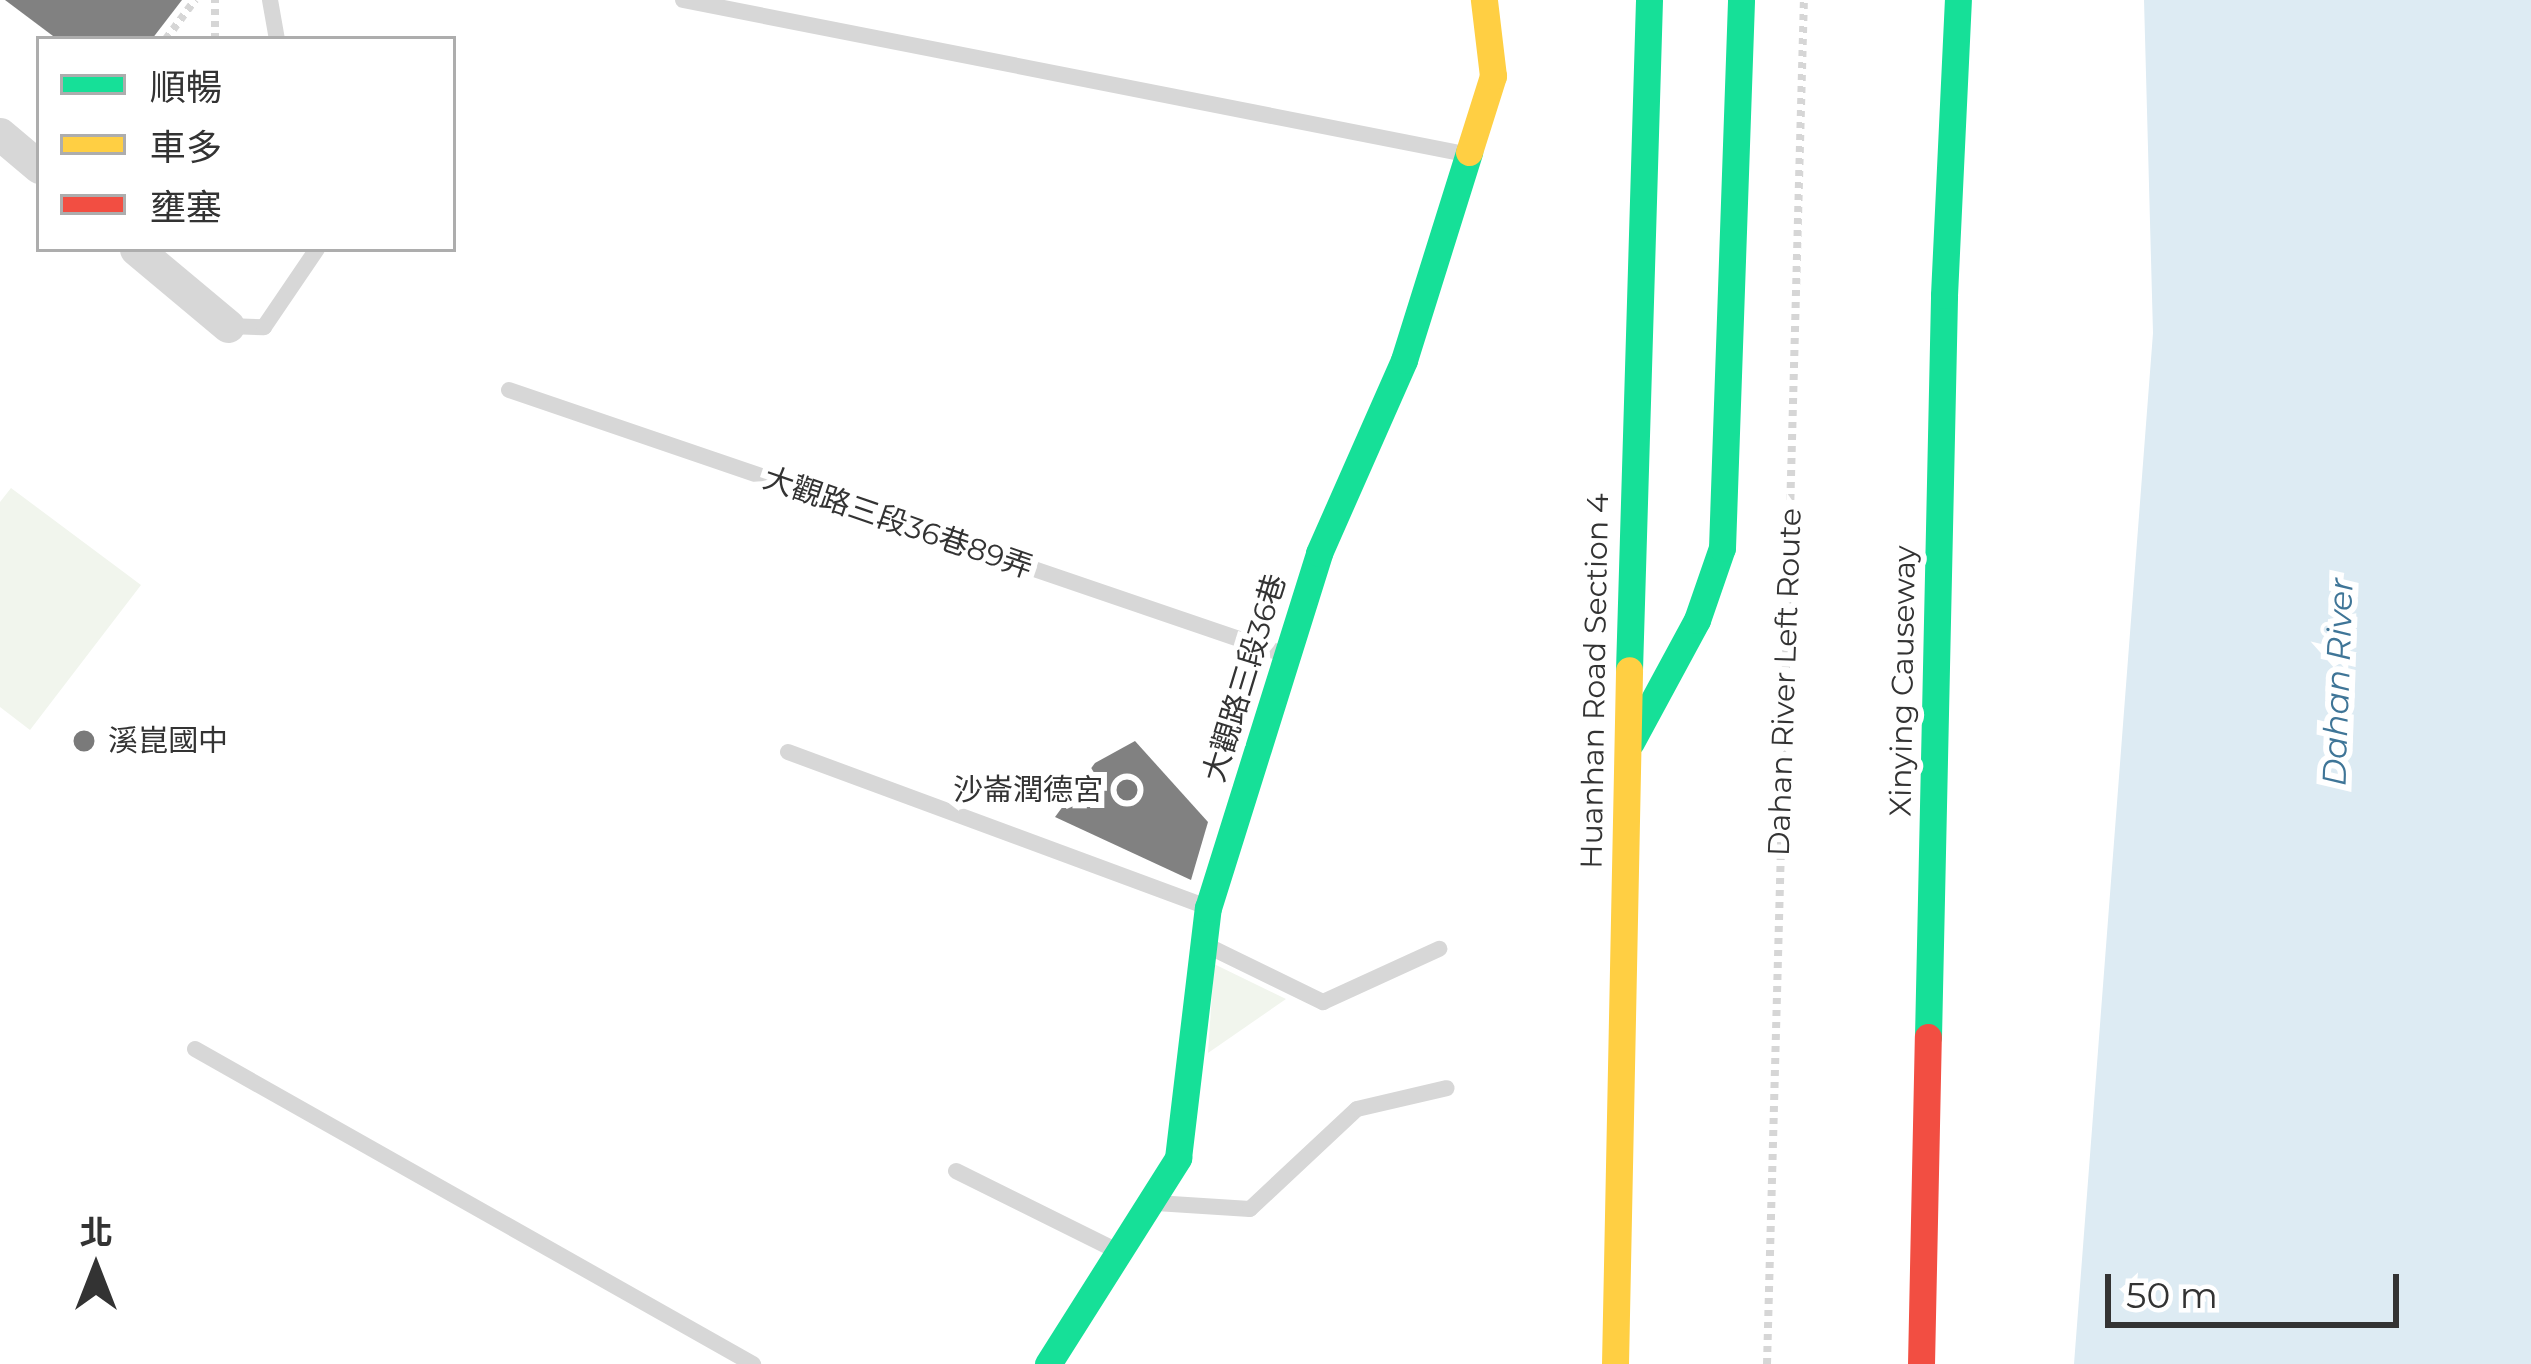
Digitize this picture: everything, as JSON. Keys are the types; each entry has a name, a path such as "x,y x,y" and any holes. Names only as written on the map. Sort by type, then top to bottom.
{"street":[{"name":"大觀路三段36巷","path":"1056,1359 1178,1158 1208,908 1319,553 1404,360 1493,76 1484,0"},
{"name":"Huanhan Road Section 4","path":"1615,1364 1649,0"},
{"path":"1627,750 1697,620 1722,548 1741,0"},
{"name":"Xinying Causeway","path":"1922,1364 1945,295 1958,0"},
{"path":"0,134 36,164"},
{"path":"140,252 228,326"}],"lane":[{"path":"270,0 277,36"},
{"path":"683,0 1468,155"},
{"path":"228,326 264,327 315,252"},
{"name":"大觀路三段36巷89弄","path":"508,390 1287,656"},
{"path":"788,752 1208,908"},
{"path":"1203,944 1323,1002 1438,949"},
{"path":"195,1049 753,1364"},
{"path":"1149,1202 1250,1209 1357,1109 1448,1088"},
{"path":"956,1171 1118,1251"}],"path":[{"path":"168,36 195,0"},
{"path":"215,0 215,36"},
{"name":"Dahan River Left Route","path":"1767,1364 1804,0"}],"shaded area":[{"path":"11,488 141,585 30,730 0,707 0,502"},
{"path":"1214,964 1286,999 1208,1053"}],"water":[{"name":"Dahan River","path":"2144,0 2531,0 2531,1364 2074,1364 2153,333"}],"building":[{"path":"5,0 182,0 154,36 53,36"},
{"name":"沙崙潤德宮","path":"1135,741 1208,822 1191,880 1055,817 1095,763"}],"traffic: fast":[{"path":"1629,670 1649,0"},
{"path":"1631,742 1697,620 1722,548 1741,0"},
{"path":"1928,1037 1944,295 1958,0"},
{"path":"1048,1364 1178,1158 1208,908 1319,553 1404,360 1469,152"}],"traffic: slow":[{"path":"1469,152 1493,76 1484,0"},
{"path":"1615,1364 1629,670"}],"traffic: jam":[{"path":"1921,1364 1928,1037"}],"place":[{"name":"溪崑國中","path":"84,741"},
{"name":"沙崙潤德宮","path":"1127,790"}]}
